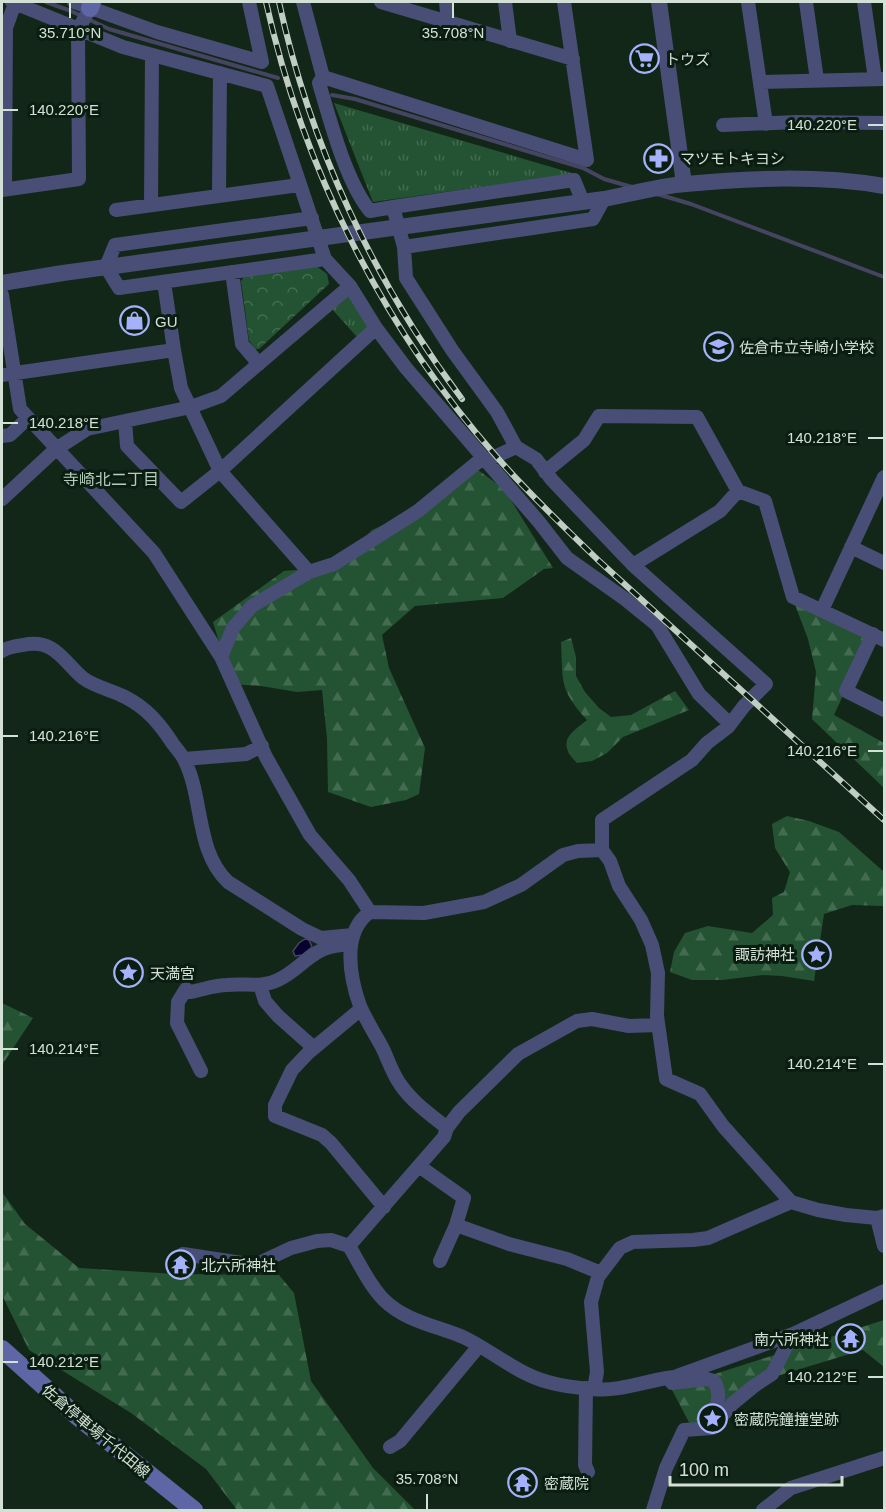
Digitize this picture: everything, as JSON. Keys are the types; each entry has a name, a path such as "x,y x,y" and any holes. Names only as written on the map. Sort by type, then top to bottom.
{"main road":[{"name":"佐倉停車場千代田線","path":"2,1349 78,1417 194,1510"}],"street":[{"path":"249,2 262,62 157,32 85,4 78,30 79,179 3,190 6,28 13,2 78,30 123,47 267,86 325,259 350,286 376,328 406,368 539,522 567,558 657,625 699,694 730,724"},
{"path":"303,2 323,77 319,83 341,154 363,203 370,211 573,180 583,202"},
{"path":"381,2 573,59"},
{"path":"446,2 448,22"},
{"path":"505,2 510,40"},
{"path":"323,77 587,160 564,2"},
{"path":"659,2 684,184"},
{"path":"748,2 766,124"},
{"path":"806,2 817,80"},
{"path":"760,82 880,79 864,2"},
{"path":"151,205 152,55"},
{"path":"219,195 220,73"},
{"path":"723,125 797,122 885,123"},
{"path":"2,283 583,202 684,184 815,178 849,180 885,186"},
{"path":"116,210 300,185"},
{"path":"404,248 593,219 603,199"},
{"path":"393,207 404,248 406,278 452,350 497,412 516,447 536,459 545,472 633,564 766,684 730,724 707,743 692,760 634,801 602,820 602,850 610,861 619,886 641,920 652,945 658,973 658,1025 666,1079 700,1094 723,1126 791,1202 818,1210 881,1217 885,1246"},
{"path":"106,267 115,245 312,218"},
{"path":"106,267 119,288 325,259"},
{"path":"232,272 242,344 259,364"},
{"path":"164,282 181,388 220,471 309,572"},
{"path":"2,499 56,449 87,429 191,407 221,396 350,286"},
{"path":"2,295 8,374 20,409 154,553 221,657 262,746 310,835 344,874 370,912"},
{"path":"125,421 128,446 181,502 220,471 376,328"},
{"path":"8,374 174,350"},
{"path":"545,472 584,440 599,416 697,417 738,491 765,501 793,597 879,637 846,691 885,710"},
{"path":"2,436 10,435 28,417"},
{"path":"221,657 233,628 252,606 309,572 334,564 418,511 479,461 516,447"},
{"path":"822,610 883,484"},
{"path":"633,564 720,511 738,491"},
{"path":"851,547 885,563"},
{"path":"2,651 34,642 42,643 54,649 85,679 126,697 147,711 184,759 199,804 211,859 221,875 228,882 302,929 321,938 352,939"},
{"path":"184,759 246,754 262,746"},
{"path":"447,1128 418,1104 400,1084 361,1008 354,986 351,960 352,939 363,917 370,912 424,913 484,902 522,885 563,855 578,851 602,850"},
{"path":"201,1071 177,1023 178,1002 186,989 190,992 225,985 260,985 277,981 320,949 352,939"},
{"path":"260,985 265,1001 278,1016 314,1048"},
{"path":"361,1008 292,1070 275,1105 275,1116 322,1135 384,1207"},
{"path":"350,1246 444,1137 447,1128 459,1112 518,1054 577,1021 592,1019 629,1026 658,1025"},
{"path":"419,1166 464,1198 456,1225 440,1261"},
{"path":"588,1472 585,1465 590,1389 597,1372 591,1302 601,1273 621,1248 633,1242 708,1238 791,1202"},
{"path":"456,1225 508,1244 567,1259 601,1273"},
{"path":"183,1254 255,1265 291,1248 331,1240 350,1246 368,1278 385,1301 412,1318 464,1338 547,1382 605,1390 707,1379 714,1382 718,1388 718,1402 714,1412 708,1420 684,1430 679,1437 653,1510"},
{"path":"644,1384 656,1379 674,1377 793,1334 885,1291"},
{"path":"687,1430 712,1428 732,1404 772,1374 793,1334"},
{"path":"390,1447 400,1441 479,1346"},
{"path":"763,1510 791,1488 885,1458"}],"green space":[{"path":"334,103 575,174 373,202"},
{"path":"315,265 327,274 329,284 259,349 255,349 249,340 241,281 245,276"},
{"path":"350,295 370,325 358,338 331,308"},
{"path":"478,470 504,489 553,568 544,569 503,598 415,606 382,635 389,668 425,748 419,794 406,800 371,807 328,792 327,738 322,690 297,692 232,684 213,622 284,571 336,567 372,530 421,508"},
{"path":"794,602 869,638 834,715 884,743 884,788 812,719 816,672 808,639"},
{"path":"571,638 576,657 576,676 585,692 599,708 611,717 631,715 675,691 689,710 623,737 607,753 592,761 577,763 567,750 567,739 587,720 571,700 564,684 561,642"},
{"path":"787,816 839,832 884,872 884,906 852,905 824,914 814,981 763,975 722,980 692,980 670,972 674,952 685,933 708,926 752,933 773,915 772,898 784,892 790,872 775,848 772,824"},
{"path":"2,1003 33,1018 2,1065"},
{"path":"2,1192 25,1224 79,1268 175,1274 279,1275 294,1293 311,1381 373,1468 415,1510 237,1510 206,1469 131,1413 29,1350 2,1295"},
{"path":"884,1320 884,1367 863,1350 754,1383 692,1428 671,1388"}],"shaded area":[{"path":"305,939 309,940 312,947 302,955 295,956 293,951"}],"waterway":[{"path":"46,2 109,29 278,78"},
{"path":"332,95 355,99 583,168 604,179 632,187"},
{"path":"657,194 691,204 884,277"}],"railway":[{"path":"266,2 282,64 325,185 383,300 455,407 521,483 598,560 884,820"},
{"path":"279,2 308,108 349,210 401,308 462,399"}],"place":[{"name":"トウズ","path":"644,59"},
{"name":"マツモトキヨシ","path":"659,158"},
{"name":"GU","path":"134,321"},
{"name":"佐倉市立寺崎小学校","path":"718,347"},
{"name":"諏訪神社","path":"816,954"},
{"name":"天満宮","path":"129,973"},
{"name":"北六所神社","path":"180,1265"},
{"name":"南六所神社","path":"850,1339"},
{"name":"密蔵院鐘撞堂跡","path":"713,1419"},
{"name":"密蔵院","path":"523,1483"}],"district":[{"name":"寺崎北二丁目","path":"111,479"}]}
